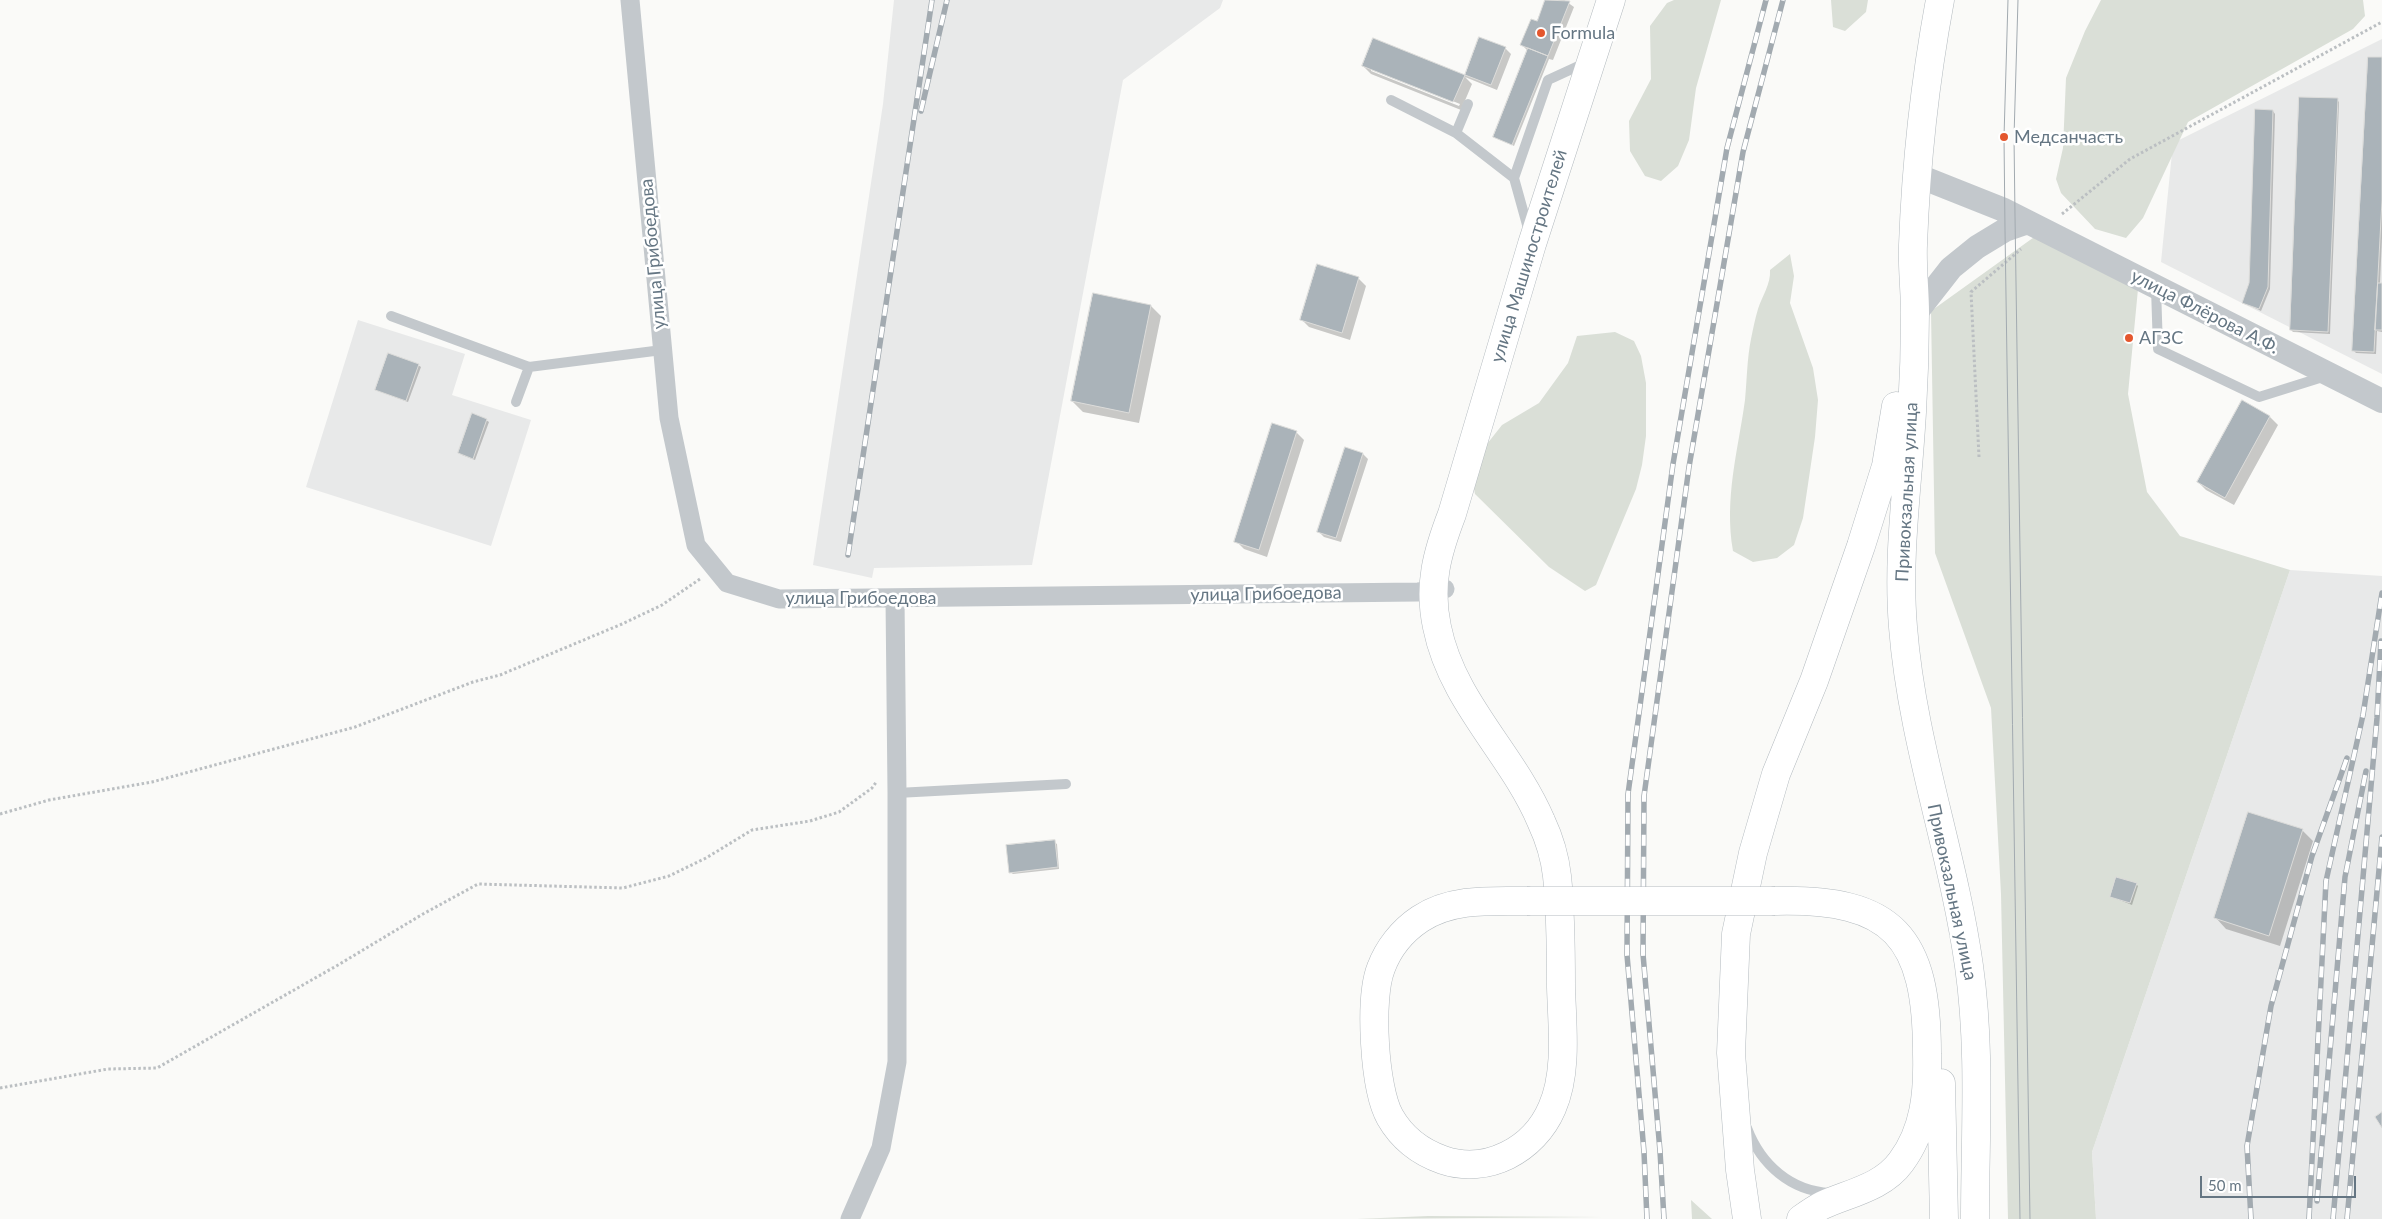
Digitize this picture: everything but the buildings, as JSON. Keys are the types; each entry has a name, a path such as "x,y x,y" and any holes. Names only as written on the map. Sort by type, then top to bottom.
{"main road":[{"name":"улица Машиностроителей","path":"1611,0 1532,244 1452,514 1440,589 1456,651 1468,677 1537,785 1553,816 1565,852 1569,874 1573,921 1574,1051 1572,1078 1565,1110 1549,1139 1540,1148 1512,1168 1494,1174 1458,1176 1440,1172 1419,1163 1404,1154 1391,1141 1371,1107 1366,1086 1362,1035 1365,981 1369,963 1392,926 1414,908 1428,900 1460,891 1485,889 1527,895 1775,895"},
{"name":"Привокзальная улица","path":"1940,0 1926,75 1916,175 1913,251 1915,314 1912,413 1902,521 1903,627 1919,740 1949,867 1969,964 1974,1011 1976,1067 1974,1219"},
{"path":"1747,1219 1731,1053 1736,934 1753,854 1776,774 1817,672 1861,546 1886,466 1896,410 1913,251"},
{"path":"1775,895 1828,890 1854,894 1884,908 1906,924 1922,948 1928,960 1937,994 1940,1023 1944,1219"},
{"path":"1775,895 1840,904 1871,915 1887,926 1905,943 1916,965 1925,996 1927,1023 1925,1107 1913,1143 1900,1163 1879,1182 1822,1206 1801,1219"}],"street":[{"name":"улица Грибоедова","path":"630,0 669,418 696,545 727,583 778,599 1440,589"},
{"name":"улица Флёрова А.Ф.","path":"1916,175 2004,210 2382,401"},
{"path":"1915,314 1951,268 1977,247 2004,230 2036,226"},
{"path":"850,1219 881,1148 897,1062 895,598"}],"lane":[{"path":"1532,244 1514,178 1548,80 1591,61"},
{"path":"1390,100 1456,133 1514,178"},
{"path":"1456,133 1468,104"},
{"path":"2156,287 2158,349 2259,397 2329,374"},
{"path":"391,316 528,367 662,350"},
{"path":"516,402 528,367"},
{"path":"897,793 1066,784"},
{"path":"1734,1098 1750,1138 1767,1164 1781,1176 1794,1186 1816,1192 1850,1194"}],"path":[{"path":"1979,457 1971,292 2036,226 2130,159 2382,22"},
{"path":"0,814 49,800 152,782 355,727 473,682 500,675 622,624 662,606 714,568"},
{"path":"0,1088 108,1069 157,1068 478,884 622,888 669,876 706,858 752,830 810,821 839,812 872,788 897,751"}],"shaded area":[{"path":"894,0 1223,0 1220,8 1123,80 1032,565 874,568 872,578 813,565 883,104"},
{"path":"1674,0 1721,0 1696,88 1689,140 1678,166 1661,181 1645,176 1630,151 1629,121 1651,79 1650,26 1667,3"},
{"path":"1831,0 1868,0 1866,12 1845,31 1833,27"},
{"path":"2101,0 2363,0 2365,16 2353,29 2188,122 2143,218 2126,238 2095,229 2061,193 2056,179 2063,148 2066,78 2085,31"},
{"path":"2382,39 2382,374 2161,262 2173,143"},
{"path":"2037,235 2138,289 2128,394 2147,492 2180,536 2290,570 2092,1152 2096,1219 2008,1219 2001,894 1991,708 1935,553 1931,311"},
{"path":"1790,254 1794,276 1790,303 1813,368 1818,400 1815,437 1803,518 1794,545 1777,558 1753,562 1733,551 1730,512 1733,475 1745,400 1750,347 1756,316 1768,285 1770,270"},
{"path":"358,320 465,354 452,395 531,420 491,546 306,487"},
{"path":"1615,332 1634,341 1641,356 1646,383 1646,436 1636,489 1596,585 1585,591 1549,567 1475,494 1472,479 1487,444 1502,425 1539,403 1568,363 1577,336"},
{"path":"2290,570 2382,576 2382,1219 2096,1219 2092,1152"},
{"path":"1691,1200 1712,1219 1692,1219"},
{"path":"1428,1216 1604,1217 1357,1219"}],"tram line":[{"path":"2008,0 2004,137 2020,1219"},
{"path":"2018,0 2014,137 2030,1219"}],"railway":[{"path":"848,555 932,0"},
{"path":"921,111 947,0"},
{"path":"1647,1219 1644,1152 1627,955 1628,794 1673,464 1727,148 1766,0"},
{"path":"1664,1219 1643,954 1644,796 1689,467 1743,152 1783,0"},
{"path":"2309,1219 2326,881 2363,715 2382,593"},
{"path":"2333,1219 2377,718 2381,641"},
{"path":"2251,1219 2247,1146 2271,1006 2312,856 2347,758"},
{"path":"2317,1201 2345,877 2366,771"},
{"path":"2347,1219 2382,837"}],"place":[{"name":"Formula","path":"1541,33"},
{"name":"Медсанчасть","path":"2004,137"},
{"name":"АГЗС","path":"2129,338"}]}
